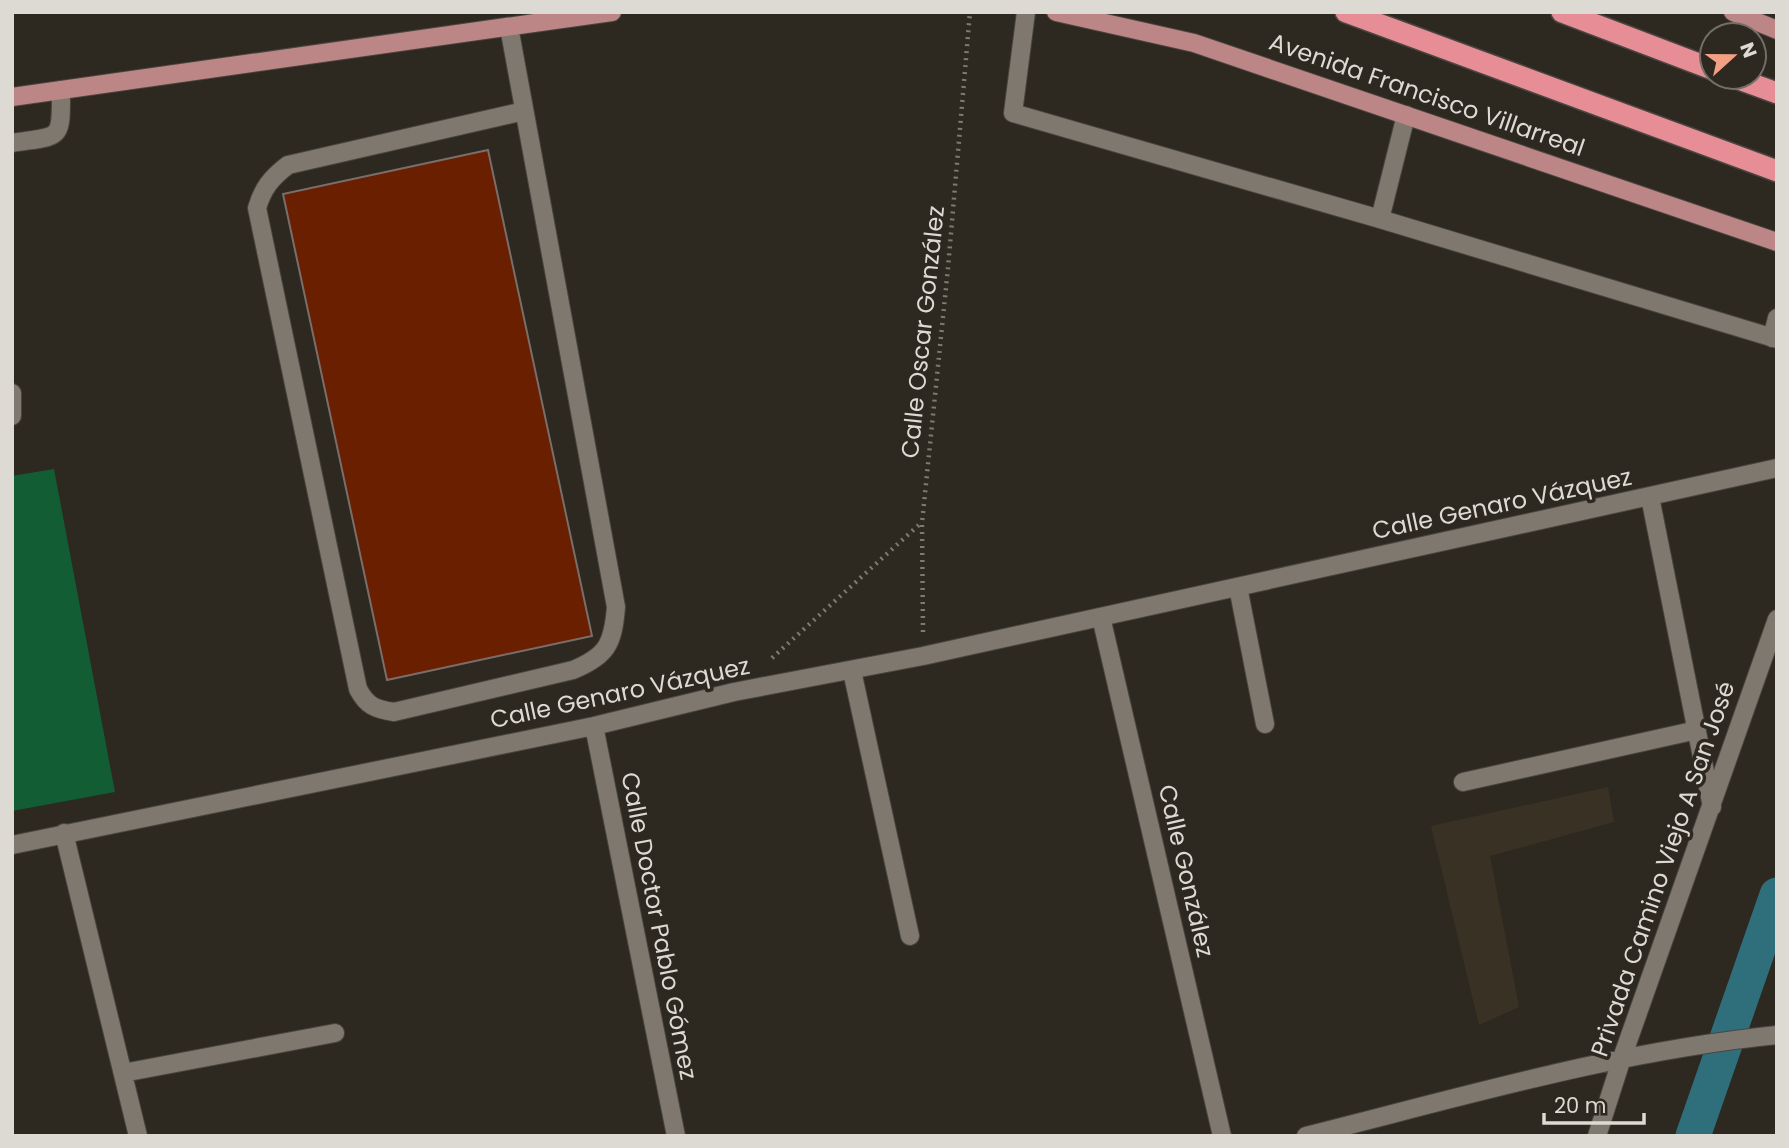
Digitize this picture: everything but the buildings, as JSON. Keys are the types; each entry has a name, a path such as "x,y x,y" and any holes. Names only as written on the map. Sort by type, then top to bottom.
{"highway":[{"name":"Avenida Francisco Villarreal","path":"1346,12 1777,171"},
{"path":"1562,12 1698,64"}],"main road":[{"path":"12,97 612,12"},
{"name":"Avenida Francisco Villarreal","path":"1056,12 1194,43 1777,242"},
{"path":"1732,12 1777,30"}],"street":[{"path":"1026,12 1013,113 1380,219 1774,338 1777,318"},
{"path":"509,27 615,607 614,628 609,644 594,661 573,670 394,712 379,710 365,704 358,689 257,208 262,190 274,176 289,165 524,111"},
{"path":"12,144 48,138 57,133 61,125 61,90"},
{"path":"1380,219 1406,115"},
{"path":"12,393 12,416"},
{"name":"Calle Genaro Vázquez","path":"12,845 594,726 734,692 923,656 1777,468"},
{"path":"1650,497 1712,807"},
{"path":"1238,587 1265,724"},
{"name":"Calle González","path":"1101,617 1222,1136"},
{"name":"Privada Camino Viejo A San José","path":"1597,1136 1777,620"},
{"path":"852,671 910,936"},
{"name":"Calle Doctor Pablo Gómez","path":"594,726 676,1136"},
{"path":"1463,782 1697,730"},
{"path":"64,833 138,1136"},
{"path":"123,1073 335,1033"},
{"path":"1306,1136 1622,1058 1777,1035"}],"path":[{"name":"Calle Oscar González","path":"923,656 922,523 970,12"},
{"path":"734,692 922,523"}],"shaded area":[{"path":"1608,787 1614,822 1490,856 1519,1007 1479,1025 1431,826"}],"green space":[{"path":"54,469 115,792 12,811 12,476"}],"waterway":[{"path":"1693,1136 1777,895"}]}
